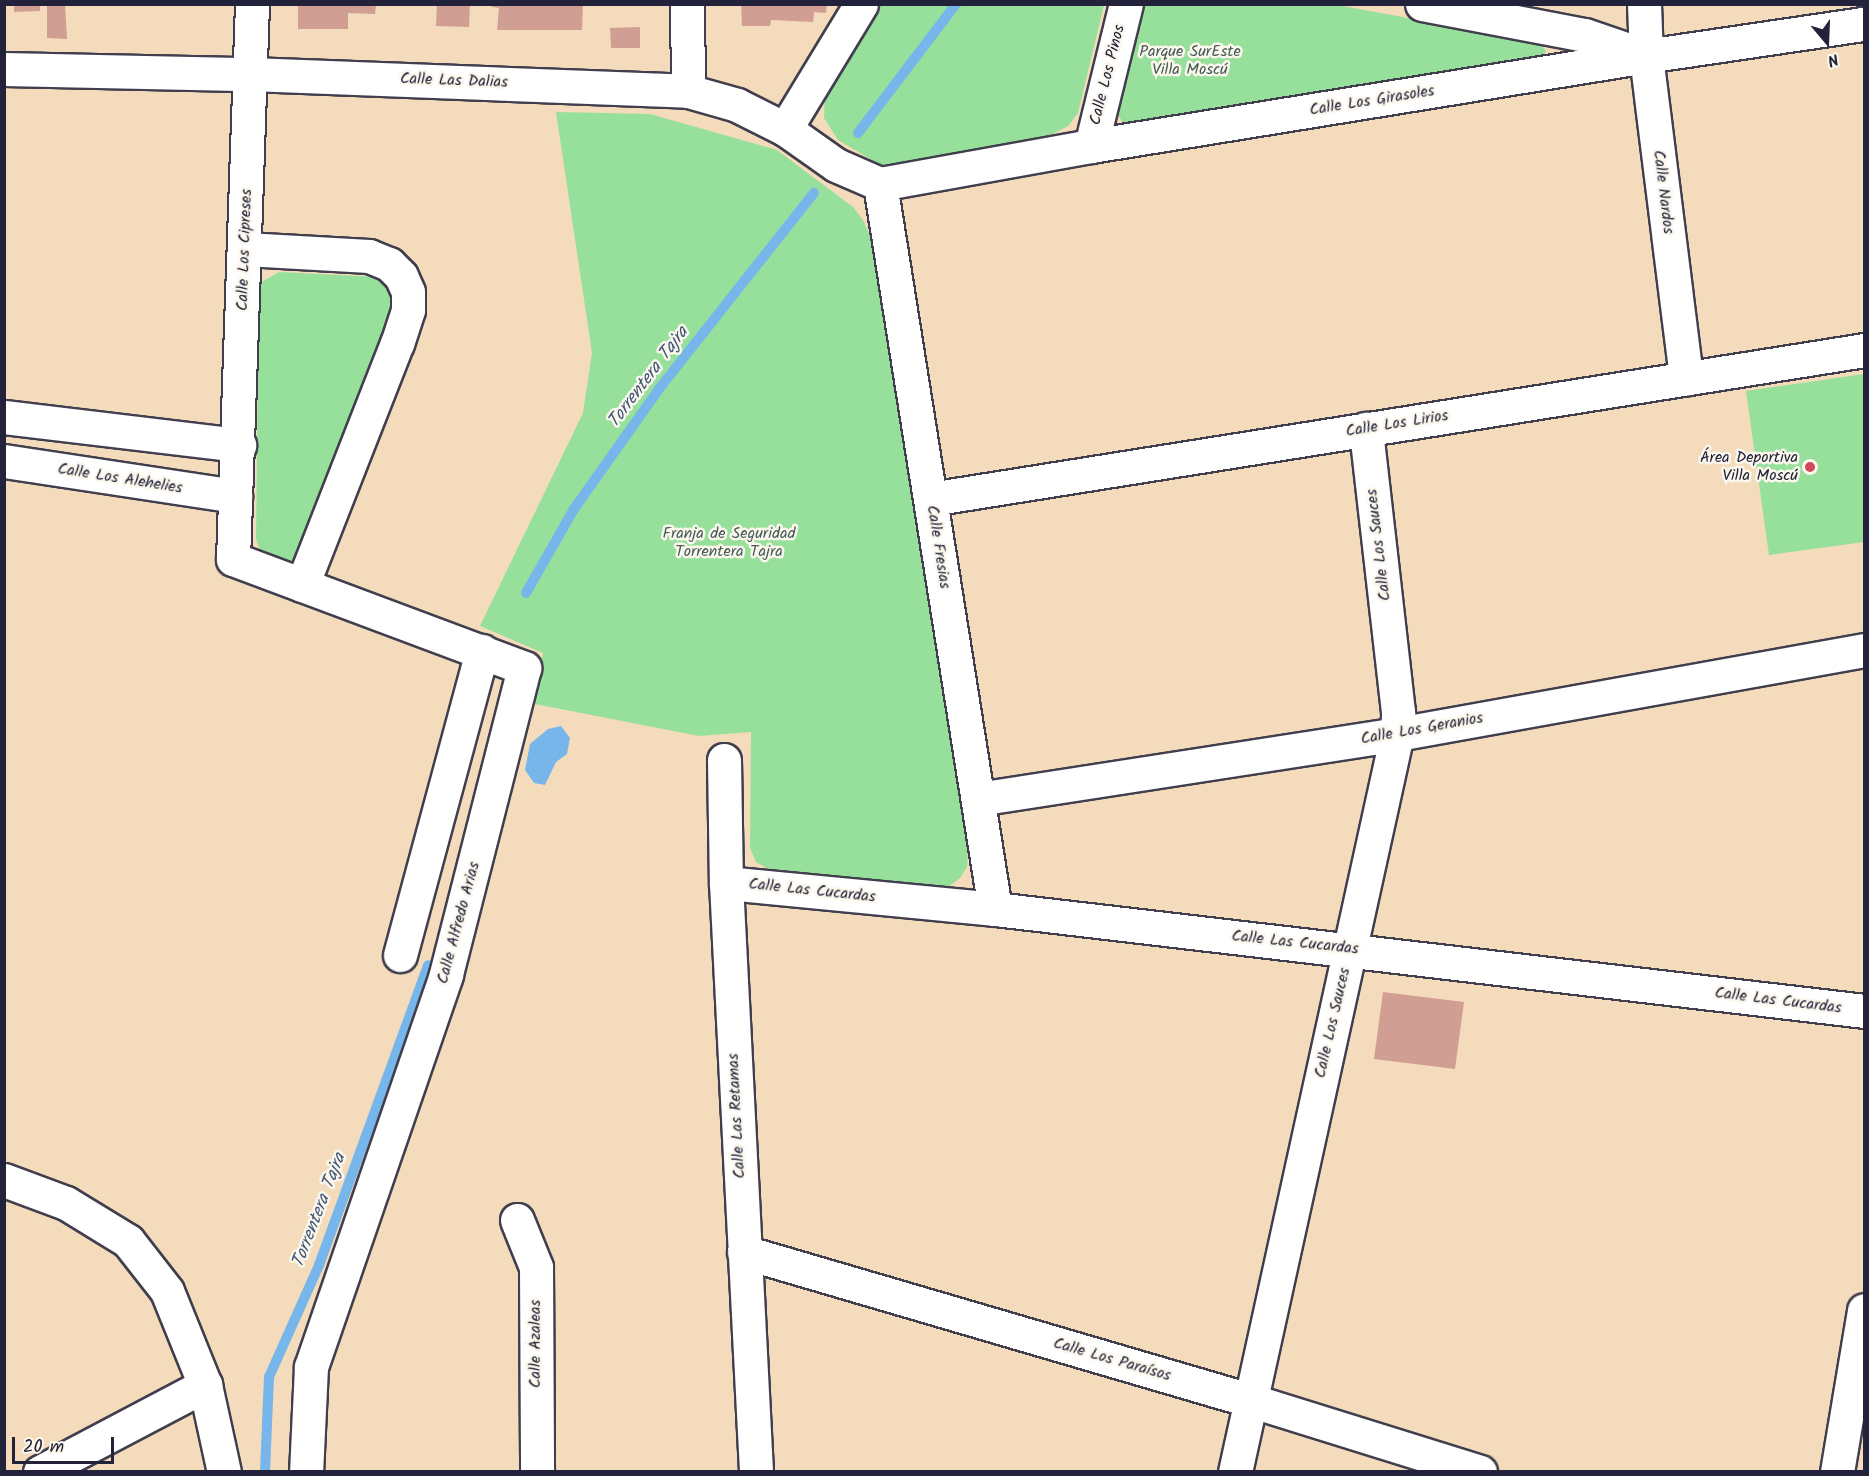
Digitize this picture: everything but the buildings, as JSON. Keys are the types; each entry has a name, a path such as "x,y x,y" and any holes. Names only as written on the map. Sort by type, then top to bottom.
{"street":[{"name":"Calle Los Cipreses","path":"233,559 239,445 252,4"},
{"path":"687,4 688,91"},
{"path":"785,129 861,4"},
{"name":"Calle Los Pinos","path":"1091,146 1126,4"},
{"path":"1422,4 1585,35 1646,56"},
{"name":"Calle Nardos","path":"1644,4 1646,56 1686,378"},
{"name":"Calle Los Girasoles","path":"880,184 1091,146 1646,56 1864,24"},
{"name":"Calle Las Dalias","path":"4,69 250,74 688,91 737,105 785,129 836,165 880,184"},
{"name":"Calle Fresias","path":"880,184 995,909"},
{"path":"245,249 369,256 389,264 401,276 408,292 408,310 397,343 302,585"},
{"name":"Calle Los Lirios","path":"930,499 1864,350"},
{"path":"4,417 239,445"},
{"name":"Calle Los Sauces","path":"1235,1472 1397,734 1398,712 1366,429"},
{"name":"Calle Los Alehelies","path":"4,461 235,496"},
{"name":"Calle Alfredo Arias","path":"233,559 524,668 447,975 311,1367 306,1472"},
{"name":"Calle Los Geranios","path":"978,799 1397,734 1864,650"},
{"path":"400,955 482,651"},
{"name":"Calle Las Retamas","path":"724,760 726,883 756,1472"},
{"name":"Calle Las Cucardas","path":"726,883 995,909 1864,1011"},
{"path":"4,1180 66,1203 128,1240 166,1291 205,1385 224,1472"},
{"name":"Calle Azaleas","path":"517,1220 536,1267 537,1472"},
{"name":"Calle Los Paraísos","path":"744,1252 1249,1400 1480,1472"},
{"path":"1837,1472 1864,1310"},
{"path":"40,1472 205,1385"}],"green space":[{"path":"879,5 1104,5 1078,113 1068,126 1051,135 884,167 838,140 824,118 825,93"},
{"name":"Parque SurEste Villa Moscú","path":"1144,5 1337,5 1539,42 1546,51 1543,59 1125,126 1118,115"},
{"name":"Franja de Seguridad Torrentera Tajra","path":"556,112 650,114 777,150 853,207 863,220 870,236 968,851 967,867 960,878 948,887 933,893 786,876 770,870 756,862 750,848 751,732 699,736 535,704 543,653 480,626 583,413 592,353"},
{"path":"279,272 379,277 386,282 396,298 298,561 292,563 260,550 256,539 259,288 262,282"},
{"name":"Área Deportiva Villa Moscú","path":"1864,374 1864,542 1769,555 1746,391"}],"water":[{"path":"561,726 570,738 567,754 556,762 545,785 534,783 525,770 530,744 548,729"}],"waterway":[{"name":"Torrentera Tajra","path":"858,133 956,4"},
{"name":"Torrentera Tajra","path":"526,593 574,509 659,389 814,193"},
{"name":"Torrentera Tajra","path":"265,1472 269,1377 319,1265 428,965"}],"place":[{"name":"Área Deportiva Villa Moscú","path":"1810,467"}]}
